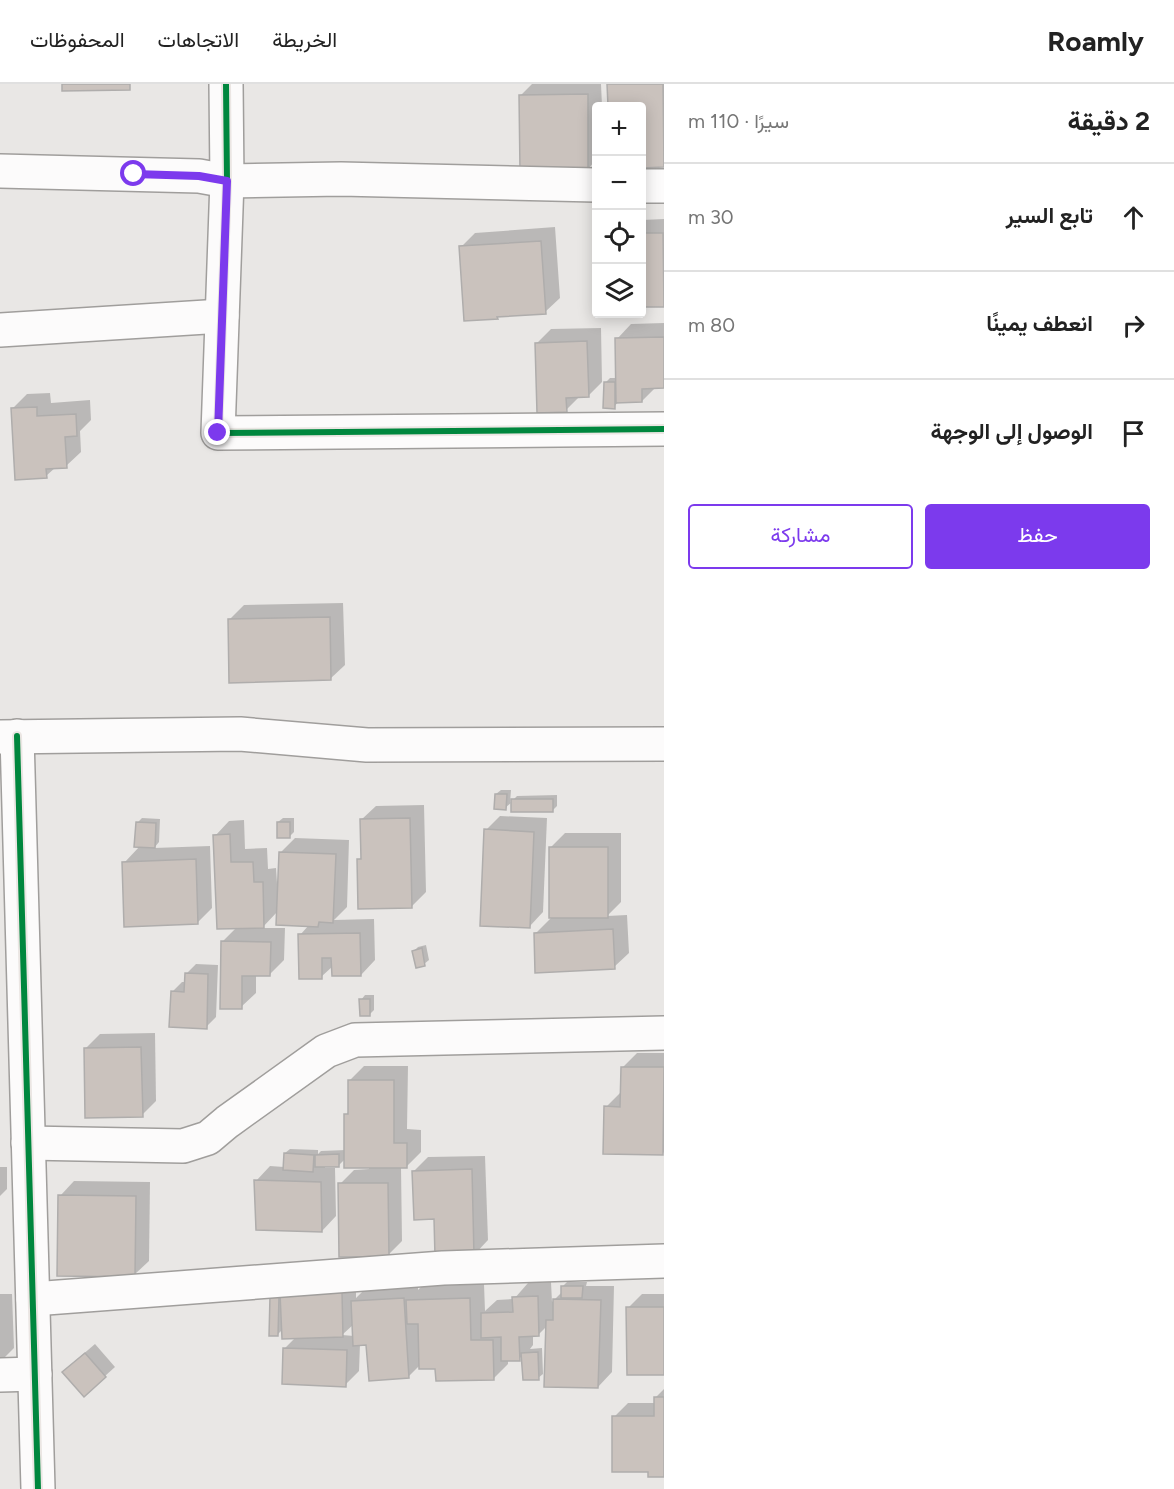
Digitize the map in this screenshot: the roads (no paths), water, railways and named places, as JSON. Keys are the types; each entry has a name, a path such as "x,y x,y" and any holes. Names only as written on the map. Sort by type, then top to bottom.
{"street":[{"path":"226,84 227,181 218,433 664,429"},
{"path":"0,171 199,176 227,181 341,179 592,185"},
{"path":"646,186 664,186"},
{"path":"0,330 222,316"},
{"path":"38,1489 25,1029 9,737 240,734 367,745 664,744"},
{"path":"0,1052 25,1029"},
{"path":"28,1143 183,1146 208,1138 326,1051 355,1040 664,1033"},
{"path":"33,1299 443,1268 664,1261"},
{"path":"0,1375 35,1374"}]}
